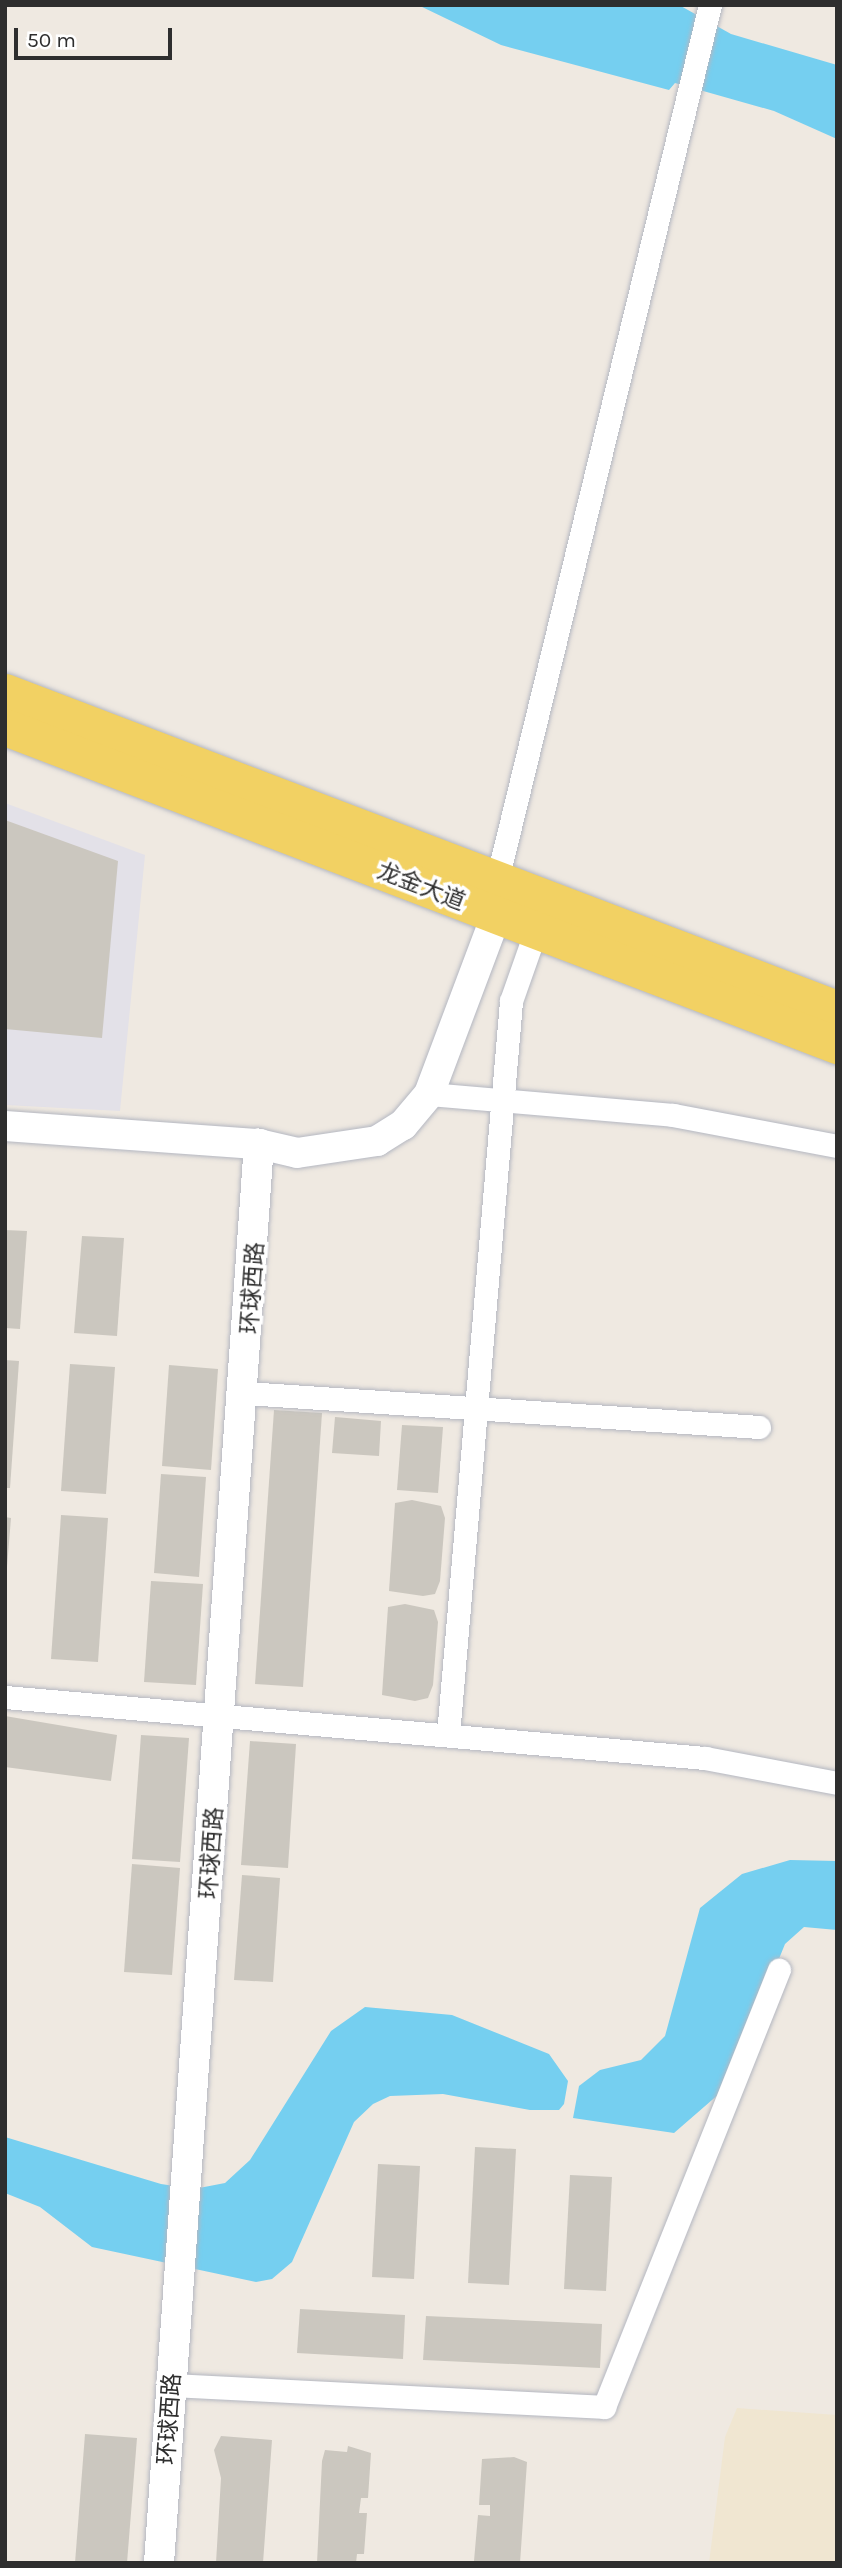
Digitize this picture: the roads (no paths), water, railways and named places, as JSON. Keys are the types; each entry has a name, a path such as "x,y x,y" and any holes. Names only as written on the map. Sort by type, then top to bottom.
{"main road":[{"name":"龙金大道","path":"5,692 494,893 536,930 837,1045"},
{"name":"龙金大道","path":"5,727 837,1009"}],"street":[{"path":"5,1126 259,1144 297,1153 363,1146 403,1125 429,1094 494,893 687,90 710,7"},
{"path":"259,1144 358,1130 400,1104 413,1086 494,893"},
{"path":"448,1735 512,1001 536,930"},
{"path":"429,1094 693,1118 837,1146"},
{"name":"环球西路","path":"159,2563 245,1393 259,1144"},
{"path":"245,1393 759,1427"},
{"path":"5,1697 705,1758 837,1783"},
{"path":"173,2385 604,2407 779,1970"}],"water":[{"path":"418,5 679,5 731,34 837,65 837,139 774,111 675,83 669,90 501,45"},
{"path":"790,1860 837,1861 837,1930 804,1927 785,1944 727,2087 674,2133 573,2118 579,2086 600,2070 641,2060 665,2036 700,1908 742,1874"},
{"path":"365,2007 452,2015 549,2054 568,2081 564,2104 559,2110 530,2110 443,2094 390,2096 373,2104 354,2122 292,2262 272,2279 256,2282 92,2247 40,2207 5,2193 5,2137 161,2184 194,2189 225,2183 250,2160 331,2031"}]}
